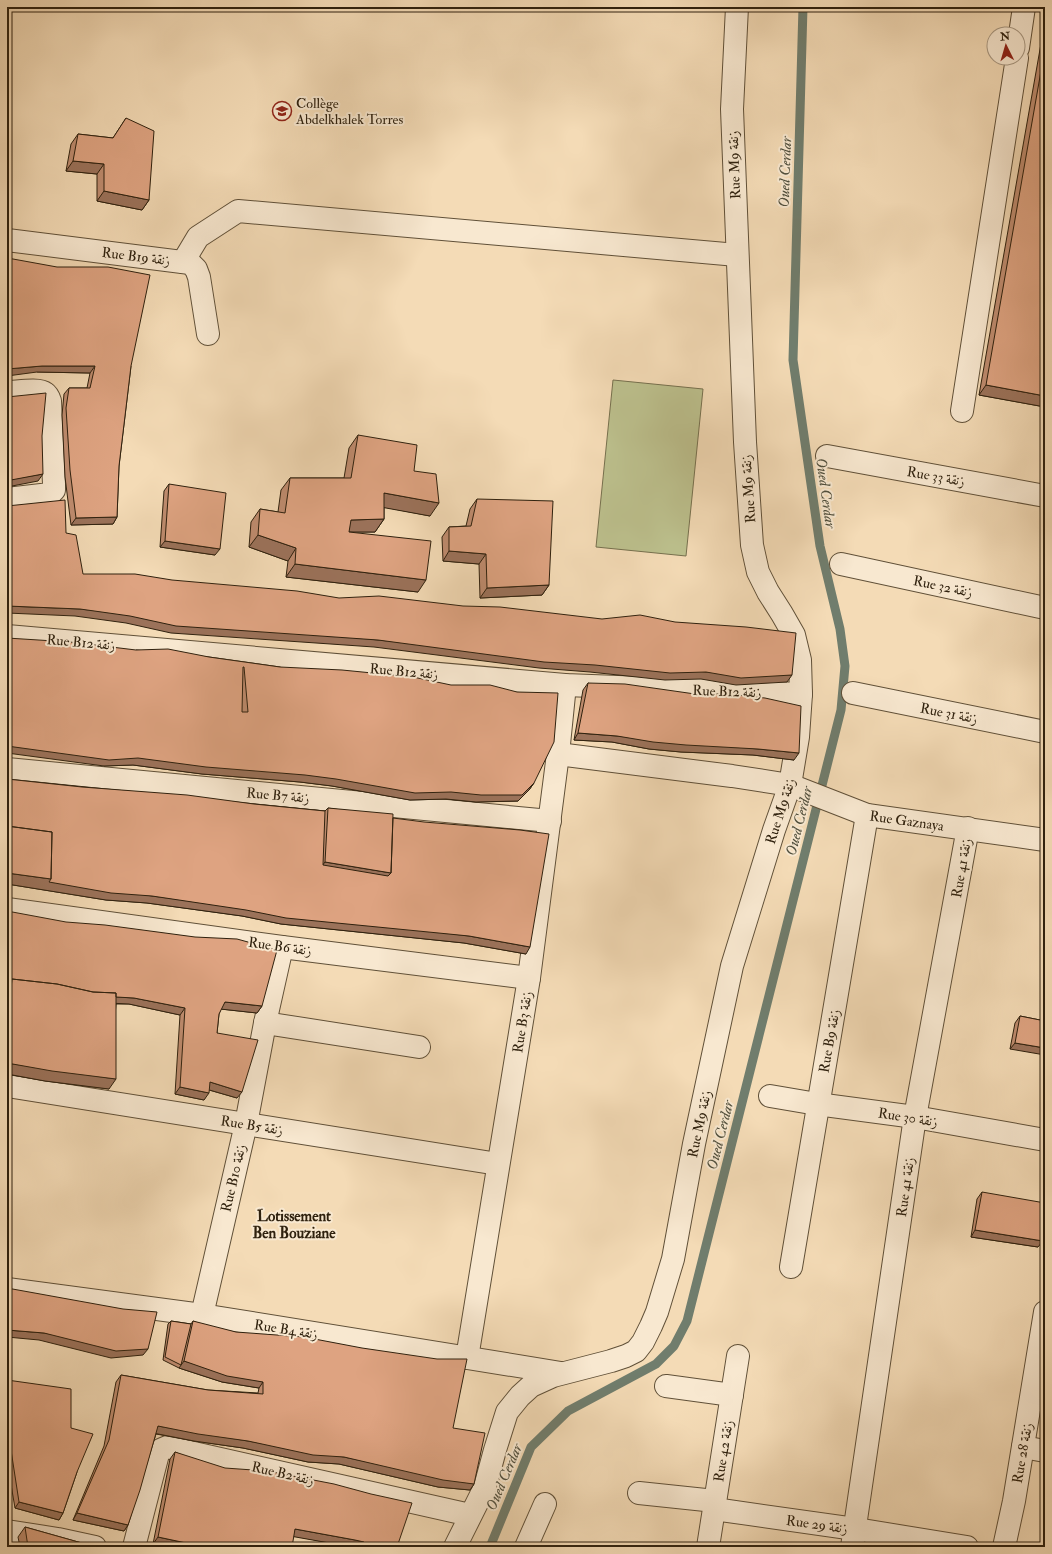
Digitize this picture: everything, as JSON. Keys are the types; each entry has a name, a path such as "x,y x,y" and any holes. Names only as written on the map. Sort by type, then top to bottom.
{"street":[{"name":"Rue M9 زنقة","path":"470,1515 485,1487 507,1412 520,1396 530,1386 553,1376 611,1361 626,1356 636,1350 643,1342 657,1312 673,1259 694,1144 732,966 774,830 794,786 801,694 800,660 794,634 768,592 758,572 752,545 745,442 732,109 737,7"},
{"path":"1021,26 1024,7"},
{"path":"962,411 1015,66"},
{"path":"183,262 198,237 238,211 737,255"},
{"name":"Rue B19 زنقة","path":"7,240 190,263 196,269 199,277 208,334"},
{"path":"7,392 38,390 48,395 50,401 54,490 50,494 44,496 7,500"},
{"name":"Rue 33 زنقة","path":"827,456 1045,496"},
{"name":"Rue 32 زنقة","path":"841,564 1045,608"},
{"name":"Rue B12 زنقة","path":"7,636 565,685 801,694"},
{"name":"Rue B3 زنقة","path":"467,1358 529,978 550,821 565,685"},
{"name":"Rue 31 زنقة","path":"854,694 1045,732"},
{"name":"Rue Gaznaya","path":"558,754 725,775 794,786 867,815 1045,840"},
{"name":"Rue B7 زنقة","path":"7,769 550,821"},
{"name":"Rue B9 زنقة","path":"791,1267 817,1104 844,958 867,815"},
{"name":"Rue 41 زنقة","path":"854,1538 915,1117 968,828"},
{"name":"Rue B6 زنقة","path":"7,909 282,947 529,978"},
{"name":"Rue B10 زنقة","path":"202,1315 246,1124 265,1023 282,947"},
{"path":"265,1023 420,1047"},
{"name":"Rue B5 زنقة","path":"7,1086 498,1164"},
{"name":"Rue 30 زنقة","path":"770,1096 915,1117 1045,1140"},
{"name":"Rue B4 زنقة","path":"7,1289 202,1315 564,1373"},
{"name":"Rue 28 زنقة","path":"1004,1547 1023,1447 1045,1312"},
{"name":"Rue 42 زنقة","path":"708,1547 738,1356"},
{"path":"666,1386 732,1395"},
{"name":"Rue B2 زنقة","path":"134,1547 158,1454 160,1450 167,1447 470,1515"},
{"path":"1023,1447 1045,1451"},
{"name":"Rue 29 زنقة","path":"639,1493 715,1505 854,1538 967,1547"},
{"path":"526,1547 545,1504"},
{"path":"455,1547 470,1515"},
{"path":"7,1531 96,1547"}],"green space":[{"path":"613,380 703,389 686,556 596,547"}],"building":[{"path":"1045,48 1045,396 986,385"},
{"path":"126,118 154,131 149,200 104,191 104,164 73,161 78,134 113,138"},
{"path":"7,258 57,267 108,267 150,275 131,366 119,466 117,517 76,518 70,470 66,408 69,388 90,388 95,366 42,366 7,369"},
{"path":"46,393 42,436 43,474 7,480 7,397"},
{"path":"358,435 417,445 414,471 436,474 439,503 384,493 384,519 351,520 349,532 431,541 426,580 295,564 296,548 258,535 260,509 285,513 290,478 351,478"},
{"path":"169,484 226,493 220,549 165,541"},
{"path":"477,499 553,501 549,585 487,588 486,554 449,551 449,527 471,526"},
{"path":"65,500 66,533 76,535 83,574 135,574 172,580 297,591 339,598 379,596 463,606 500,607 602,619 640,615 675,622 746,627 796,633 792,675 741,678 706,672 670,673 595,665 544,662 378,640 176,626 130,616 80,609 7,606 7,506"},
{"path":"7,638 70,642 136,650 168,649 209,657 280,667 342,670 413,677 451,685 490,685 517,692 558,693 554,742 534,783 522,795 481,795 451,792 415,793 305,775 206,767 138,758 109,760 7,746","holes":["244,667 248,712 242,712"]},
{"path":"588,683 625,684 695,694 727,694 765,698 801,706 799,753 686,745 653,742 617,736 578,733"},
{"path":"7,779 82,787 187,795 254,804 325,811 323,865 388,876 391,873 393,818 549,834 530,947 469,936 286,918 246,910 152,896 111,893 49,882 51,879 52,832 7,826"},
{"path":"328,808 393,814 391,873 325,862"},
{"path":"7,826 52,832 51,879 7,873"},
{"path":"7,911 66,922 105,925 195,937 237,939 277,950 262,1006 225,1002 219,1014 217,1033 258,1040 242,1092 210,1082 209,1093 180,1087 185,1008 134,998 116,997 116,993 93,992 57,984 12,979 9,982 7,1008"},
{"path":"12,979 57,984 93,992 116,993 116,1079 52,1071 7,1063 8,1018"},
{"path":"1020,1016 1045,1021 1045,1048 1015,1043"},
{"path":"982,1192 1045,1203 1045,1229 1043,1241 975,1230"},
{"path":"7,1288 123,1309 157,1312 148,1349 116,1351 44,1333 7,1330"},
{"path":"171,1321 191,1324 181,1365 165,1357"},
{"path":"193,1321 236,1332 304,1337 362,1348 437,1359 467,1359 453,1428 485,1433 474,1484 443,1480 344,1457 313,1455 248,1441 198,1434 158,1426 140,1490 128,1525 77,1513 109,1440 121,1375 208,1390 263,1394 263,1382 227,1376 184,1361"},
{"path":"7,1380 71,1389 71,1428 93,1434 77,1472 63,1513 19,1502 7,1424"},
{"path":"175,1452 225,1468 267,1471 334,1484 412,1503 397,1547 364,1547 364,1542 295,1529 292,1547 205,1547 158,1537"},
{"path":"25,1527 96,1547 28,1547"}],"waterway":[{"name":"Oued Cerdar","path":"490,1547 531,1447 568,1411 656,1364 674,1346 687,1321 841,710 845,666 840,629 820,546 793,360 803,7"}],"place":[{"name":"Collège Abdelkhalek Torres","path":"282,111"}],"district":[{"name":"Lotissement Ben Bouziane","path":"294,1224"}]}
